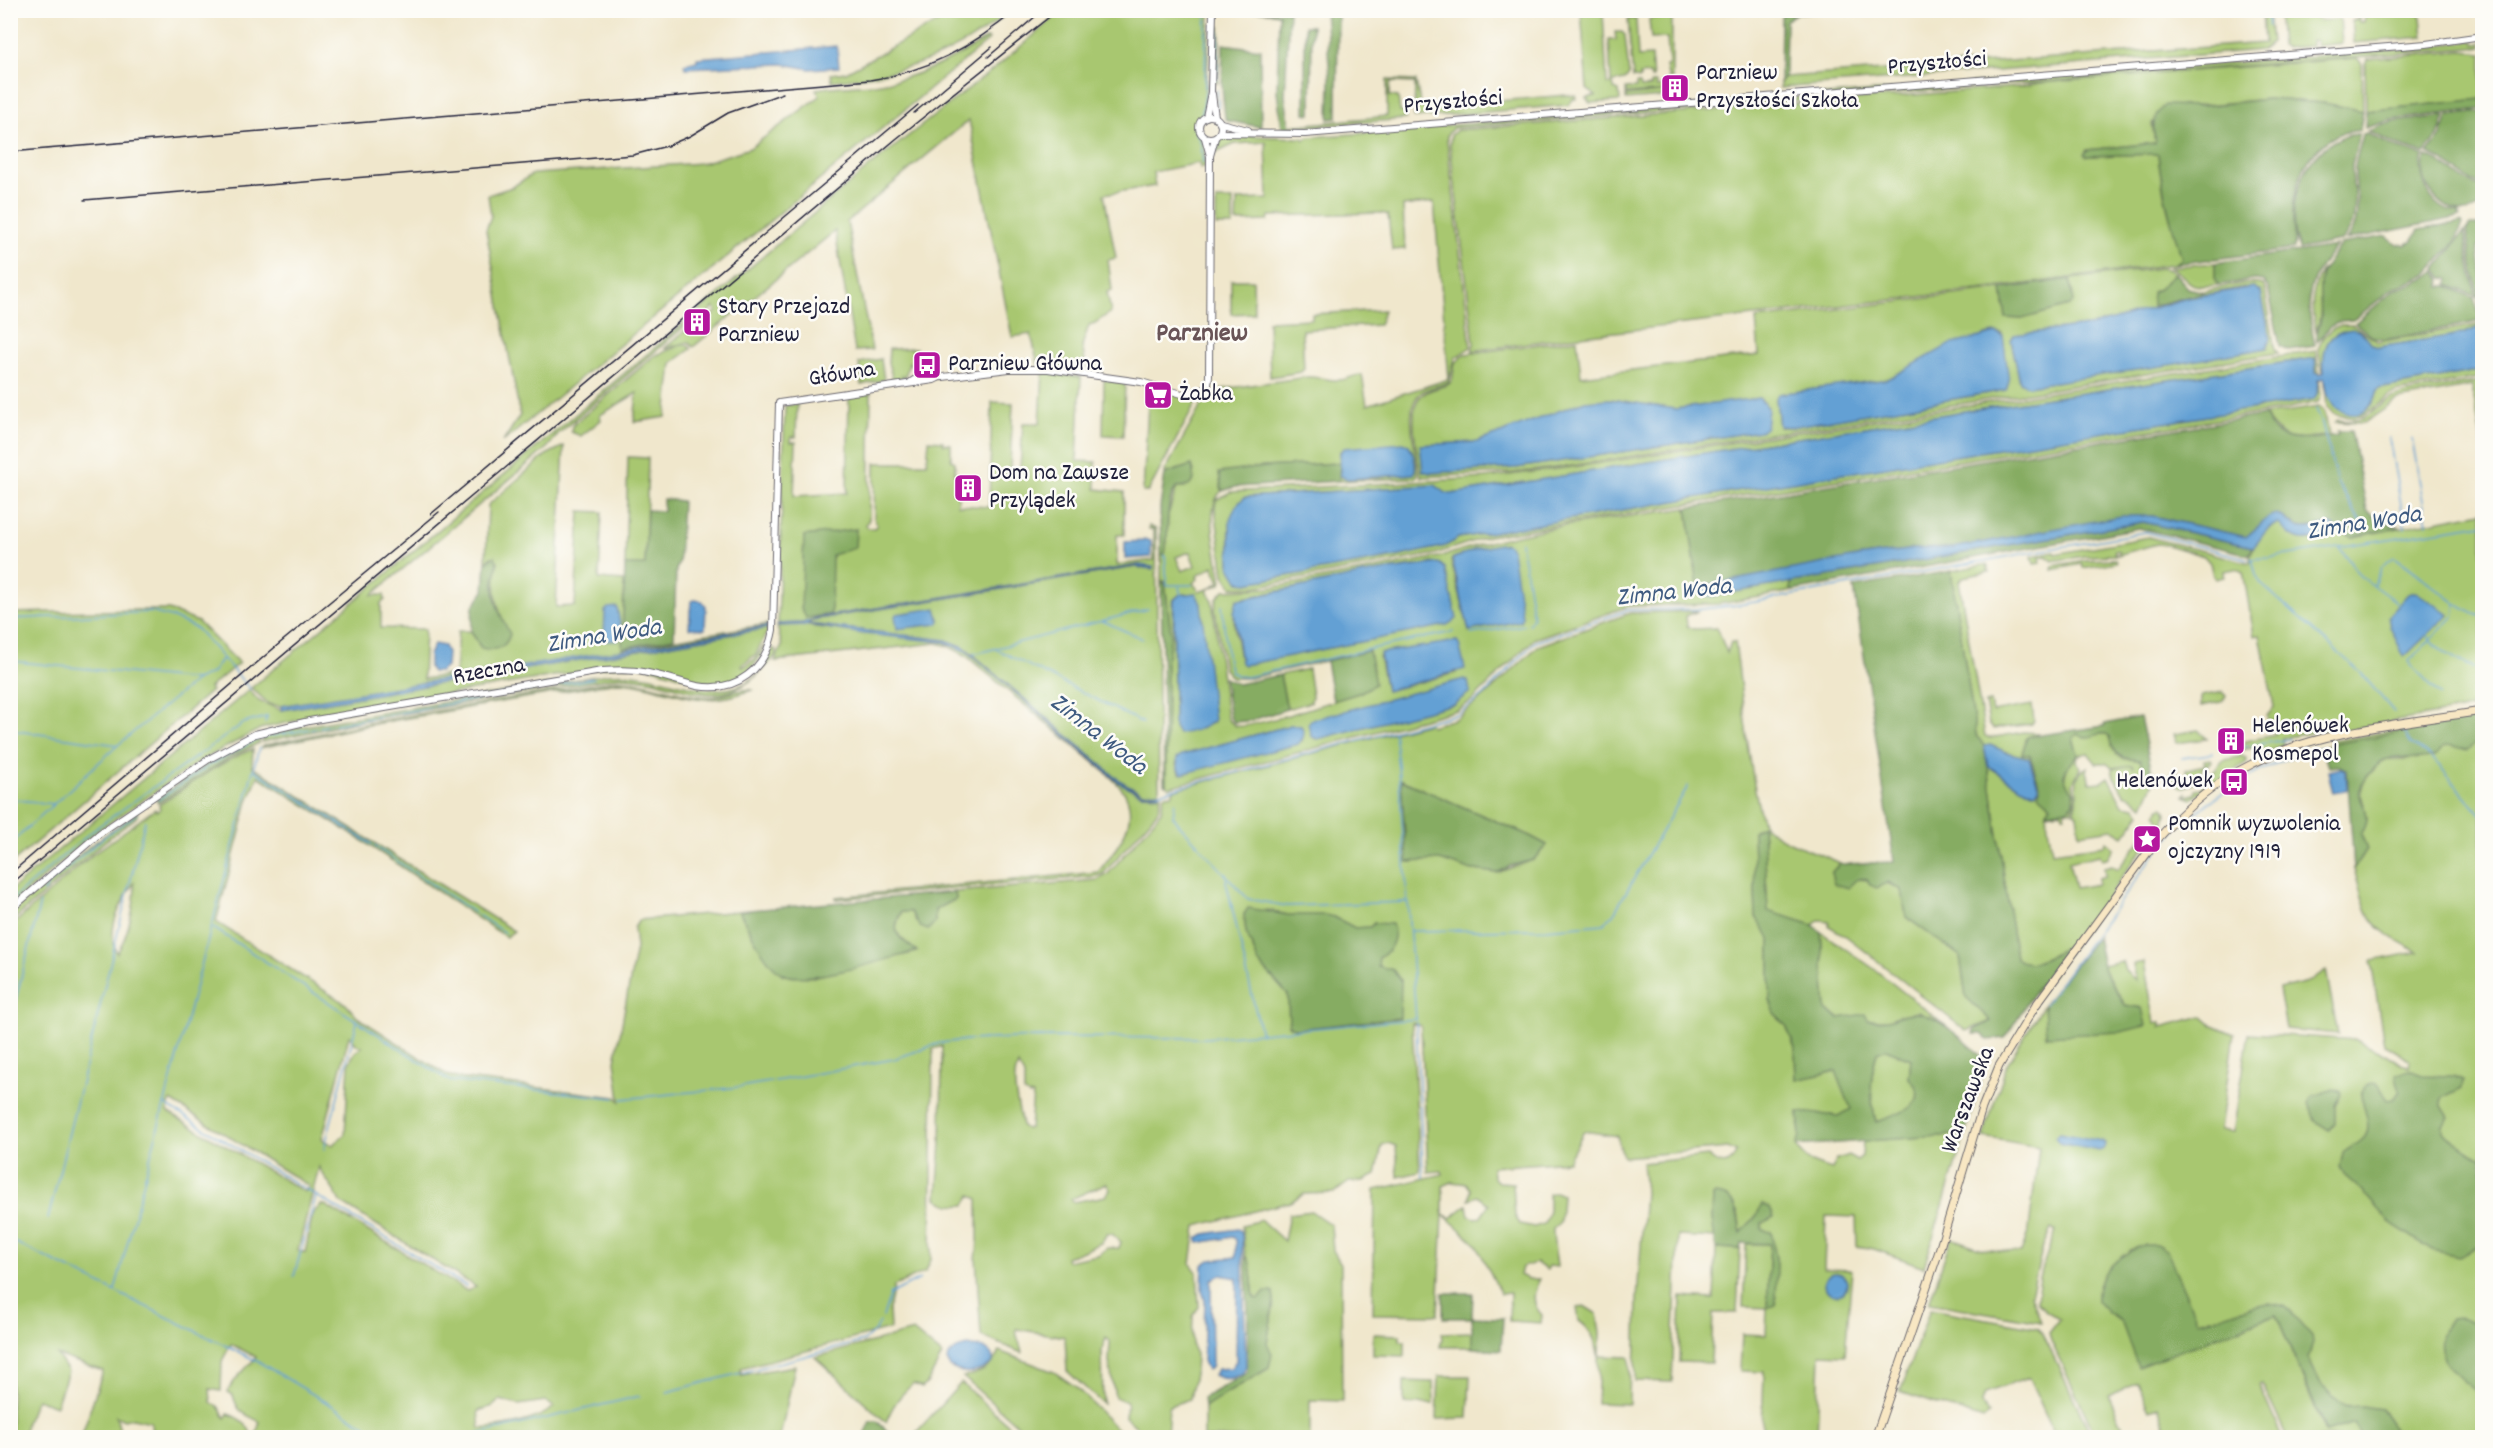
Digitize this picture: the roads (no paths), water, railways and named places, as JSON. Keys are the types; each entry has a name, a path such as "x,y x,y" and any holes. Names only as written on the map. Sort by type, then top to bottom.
{"main road":[{"name":"Warszawska","path":"1875,1437 1938,1254 1976,1126 1999,1066 2036,1005 2138,864 2178,818 2232,775 2252,764 2296,746 2338,736 2482,711"}],"street":[{"path":"1206,117 1211,93 1213,10"},
{"name":"Przyszłości","path":"1217,135 1251,132 1305,134 2415,45 2482,36"},
{"path":"1210,156 1221,123 1215,117 1211,93"},
{"path":"1210,156 1205,138 1199,128 1201,121 1206,117 1215,117"},
{"name":"Przyszłości","path":"1221,123 1251,132"},
{"path":"1205,138 1217,135"},
{"name":"Główna","path":"779,403 1009,369 1048,369 1141,382 1182,394 1199,392 1207,387 1209,376 1210,156"},
{"name":"Rzeczna","path":"10,910 100,833 209,759 262,731 609,670 646,672 701,686 723,686 742,679 756,668 768,650 773,630 779,403"}],"water":[{"path":"837,46 839,67 810,69 783,64 685,68 684,64 697,61 697,58"},
{"path":"2253,287 2261,292 2270,337 2267,348 2028,386 2020,382 2011,340 2014,335 2095,325 2187,298"},
{"path":"2482,326 2482,370 2378,389 2370,406 2359,414 2347,413 2335,407 2328,396 2324,378 2318,380 2317,394 2314,399 1729,492 1458,538 1446,546 1400,556 1247,583 1239,582 1230,567 1230,519 1236,506 1245,497 1435,485 1451,494 1977,409 2315,358 2316,372 2319,374 2324,372 2326,345 2340,332 2350,329 2358,330 2373,345 2379,347 2462,334"},
{"path":"1996,333 2003,336 2009,381 2006,390 1791,427 1779,426 1776,398 1778,394 1888,379 1949,345"},
{"path":"1759,398 1768,408 1766,428 1760,431 1516,468 1430,473 1423,471 1420,445 1477,442 1585,401 1610,399 1675,409"},
{"path":"1403,443 1409,445 1412,452 1415,463 1414,474 1348,479 1340,476 1340,452 1344,448"},
{"path":"2276,514 2297,527 2310,528 2332,524 2337,531 2316,539 2304,540 2292,536 2279,524 2270,527 2253,547 2143,522 1712,596 1705,596 1701,591 1703,586 1857,557 1914,549 1953,548 2122,516 2152,516 2246,537 2269,517"},
{"path":"1144,539 1151,541 1151,557 1125,559 1125,542 1143,541"},
{"path":"1508,544 1512,551 1522,616 1520,621 1469,631 1452,559 1476,549"},
{"path":"1439,563 1445,568 1457,619 1447,625 1244,665 1241,663 1234,612 1237,600 1374,572"},
{"path":"1139,565 1153,567 1153,569 1135,567 812,620 808,624 946,640 964,647 1119,780 1142,793 1159,792 1159,794 1141,794 1118,782 966,651 945,642 864,634 808,625 777,626 778,624 803,623 816,618"},
{"path":"2416,592 2449,614 2404,657 2388,616 2408,594"},
{"path":"1196,593 1201,604 1214,720 1198,730 1178,734 1174,727 1174,600 1179,595"},
{"path":"691,601 702,601 706,606 705,629 689,628"},
{"path":"617,607 621,630 618,640 606,641 604,638 605,611 608,608"},
{"path":"936,608 940,622 938,624 897,629 895,616 897,614"},
{"path":"769,626 769,628 281,710 281,706"},
{"path":"1457,641 1465,669 1386,691 1380,653"},
{"path":"434,644 444,646 447,653 446,667 440,672 432,672 429,668 429,655"},
{"path":"1464,679 1468,681 1470,692 1454,704 1318,739 1312,737 1308,724 1311,720"},
{"path":"1291,725 1301,726 1304,733 1298,744 1182,774 1178,769 1177,758 1182,755"},
{"path":"1990,745 2029,758 2039,788 2035,793 2019,786 1988,766 1984,746"},
{"path":"2342,768 2346,770 2347,789 2333,793 2328,771"},
{"path":"2059,1133 2102,1141 2105,1143 2104,1149 2099,1151 2059,1143 2055,1137"},
{"path":"1238,1229 1242,1235 1246,1366 1243,1373 1225,1379 1214,1375 1217,1369 1231,1368 1236,1361 1237,1278 1220,1275 1211,1280 1212,1365 1207,1370 1203,1361 1205,1301 1202,1290 1203,1265 1210,1260 1236,1257 1236,1240 1233,1237 1199,1243 1197,1238 1204,1234"},
{"path":"1836,1273 1844,1276 1847,1284 1844,1292 1836,1295 1828,1292 1825,1284 1828,1276"},
{"path":"969,1346 989,1351 993,1362 983,1369 972,1372 961,1372 950,1367 947,1360 950,1354 959,1348"}],"waterway":[{"path":"1203,163 1201,144 1194,127 1202,113 1205,96 1206,10"},
{"path":"1218,10 1218,20"},
{"path":"2267,10 2268,26"},
{"path":"1217,80 1218,30"},
{"path":"1217,90 1218,108"},
{"path":"2316,409 2321,419 2337,482 2363,526"},
{"path":"2389,438 2405,528"},
{"path":"2412,439 2427,524"},
{"name":"Zimna Woda","path":"2251,559 2482,524"},
{"name":"Zimna Woda","path":"1158,793 1457,714 1483,696 1535,642 1628,610 1702,609 1738,605 2145,532 2248,559"},
{"path":"1521,542 1533,617 1529,624"},
{"path":"2340,548 2360,576 2399,604"},
{"path":"1165,555 1167,585 1192,585"},
{"path":"2374,584 2382,566 2394,557 2462,608 2482,616"},
{"path":"2252,559 2261,584 2360,672 2394,712"},
{"path":"1179,587 1181,595"},
{"path":"2440,695 2409,661 2454,616 2456,604"},
{"path":"1222,605 1228,663 1231,672 1246,677 1453,632"},
{"path":"974,654 1148,609"},
{"name":"Zimna Woda","path":"10,619 151,612 174,618 197,629 250,689"},
{"path":"1103,621 1143,639"},
{"path":"1471,634 1524,625"},
{"path":"2427,634 2438,647 2451,656 2482,670"},
{"path":"996,649 1143,723"},
{"path":"10,661 196,680 212,673 222,658"},
{"path":"158,800 210,765 259,738 594,678"},
{"path":"10,844 118,745 196,680"},
{"path":"265,723 267,716"},
{"path":"10,901 96,828 244,723 267,717"},
{"path":"2403,729 2410,743 2431,756 2482,816"},
{"path":"10,730 118,745"},
{"path":"1394,732 1416,1019 1423,1177"},
{"path":"2226,750 2289,739"},
{"path":"2195,813 2254,774 2320,747"},
{"path":"115,1290 259,748"},
{"path":"2197,756 2209,754"},
{"path":"2182,758 2195,756"},
{"path":"254,770 370,843 505,933"},
{"path":"1410,931 1546,929 1604,924 1614,913 1688,786"},
{"path":"10,799 54,804"},
{"path":"1175,802 1173,816 1178,823 1248,899 1287,906 1407,902"},
{"path":"42,891 45,891 47,885 105,836 137,814"},
{"path":"48,1219 145,821"},
{"path":"2045,1004 2159,848 2176,830"},
{"path":"1227,878 1261,1034"},
{"path":"10,1022 40,903"},
{"path":"212,927 450,1081 615,1098"},
{"path":"622,1099 740,1087 787,1079 894,1059 940,1043 967,1040 1038,1037 1206,1038 1416,1019"},
{"path":"324,1149 357,1022"},
{"path":"164,1104 466,1286"},
{"path":"294,1276 316,1196"},
{"path":"10,1240 259,1362 386,1438"},
{"path":"883,1317 890,1294 920,1279"},
{"path":"667,1392 864,1341 875,1331 880,1322"},
{"path":"462,1438 640,1396"}],"railway":[{"path":"10,152 870,80 910,71 948,56 1016,10"},
{"path":"988,57 1043,10"},
{"path":"10,885 896,139 1058,10"},
{"path":"914,113 992,47"},
{"path":"84,200 633,155 667,146 690,136 728,113 783,93"},
{"path":"431,514 918,105"},
{"path":"10,874 280,643 439,512"}],"place":[{"name":"Parzniew Przyszłości Szkoła","path":"1675,88"},
{"name":"Stary Przejazd Parzniew","path":"697,322"},
{"name":"Parzniew Główna","path":"927,365"},
{"name":"Żabka","path":"1158,395"},
{"name":"Dom na Zawsze Przylądek","path":"968,488"},
{"name":"Helenówek Kosmepol","path":"2231,741"},
{"name":"Helenówek","path":"2234,782"},
{"name":"Pomnik wyzwolenia ojczyzny 1919","path":"2147,839"}],"district":[{"name":"Parzniew","path":"1202,334"}]}
